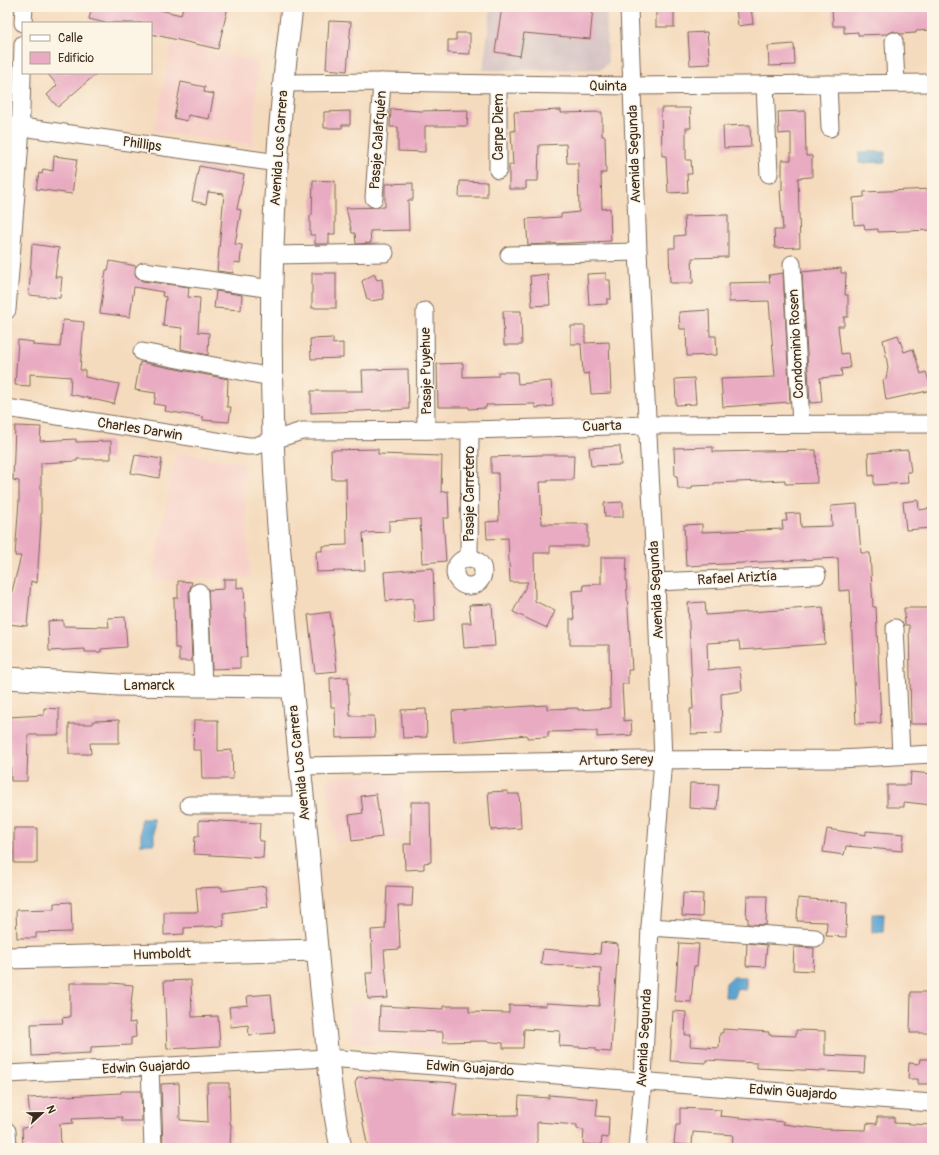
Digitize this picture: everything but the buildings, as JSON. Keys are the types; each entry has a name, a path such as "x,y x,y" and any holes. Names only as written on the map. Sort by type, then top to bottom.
{"main road":[{"name":"Avenida Los Carrera","path":"292,7 283,83 273,255 271,377 273,440 277,512 292,686 317,950 334,1114 341,1148"},
{"name":"Lamarck","path":"7,678 119,685 292,686"},
{"name":"Humboldt","path":"7,958 317,950"}],"street":[{"path":"23,22 24,7"},
{"name":"Avenida Segunda","path":"629,7 638,252 656,582 663,759 650,927 643,1080 637,1148"},
{"path":"894,41 896,83"},
{"path":"7,310 14,126 22,53"},
{"name":"Quinta","path":"283,83 382,82 632,86 932,82"},
{"name":"Pasaje Calafquén","path":"374,198 382,82"},
{"name":"Carpe Diem","path":"498,84 498,170"},
{"path":"828,84 830,128"},
{"path":"765,85 769,174"},
{"name":"Phillips","path":"14,126 278,163"},
{"path":"510,255 638,252"},
{"path":"273,255 386,253"},
{"name":"Condominio Rosen","path":"792,264 801,424"},
{"path":"144,271 272,289"},
{"name":"Pasaje Puyehue","path":"425,311 426,430"},
{"path":"142,352 271,377"},
{"name":"Charles Darwin","path":"7,408 248,446 255,446 273,440"},
{"name":"Cuarta","path":"273,440 302,431 470,430 648,425 932,424"},
{"name":"Pasaje Carretero","path":"469,558 470,430"},
{"name":"Rafael Ariztía","path":"656,582 817,575"},
{"path":"199,592 203,685"},
{"path":"895,628 901,755"},
{"name":"Arturo Serey","path":"300,766 663,759 840,759 932,754"},
{"path":"189,805 304,805"},
{"path":"650,927 815,938"},
{"name":"Edwin Guajardo","path":"7,1074 328,1058 643,1080 932,1103"},
{"path":"150,1067 153,1148"},
{"path":"7,1131 8,1148"}],"shaded area":[{"path":"491,7 606,7 608,63 601,69 483,70"},
{"path":"172,43 258,62 253,145 154,131"},
{"path":"176,452 243,463 250,577 153,580"},
{"path":"333,776 402,776 406,839 336,844 327,782"},
{"path":"349,1003 439,1006 439,1049 358,1043 351,1037"}],"water":[{"path":"859,152 885,152 885,162 859,163"},
{"path":"141,819 154,819 154,844 141,844"},
{"path":"872,914 884,914 883,932 872,932"},
{"path":"733,977 746,977 746,990 736,989 735,997 725,997 726,983"}]}
